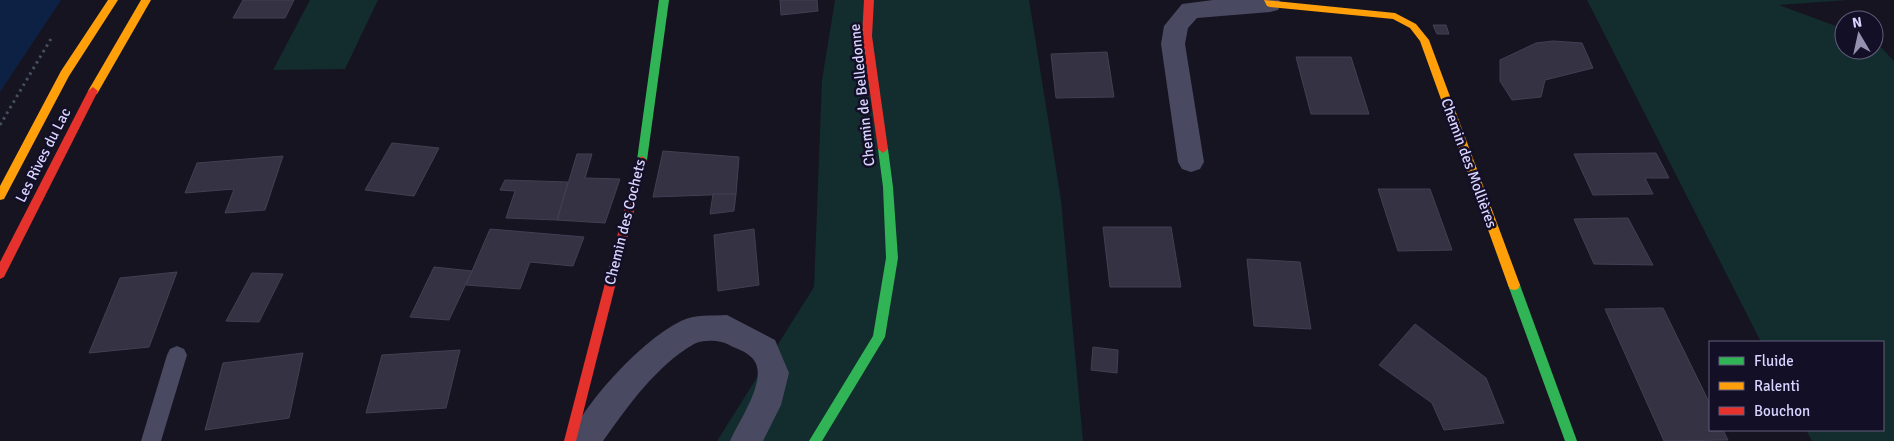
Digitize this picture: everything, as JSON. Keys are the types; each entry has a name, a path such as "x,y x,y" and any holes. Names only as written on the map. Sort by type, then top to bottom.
{"main road":[{"name":"Les Rives du Lac","path":"0,196 66,74 113,0"},
{"name":"Les Rives du Lac","path":"0,274 100,77 146,0"},
{"name":"Chemin des Cochets","path":"570,441 592,350 641,168 664,0"},
{"name":"Chemin de Belledonne","path":"815,441 879,337 892,258 888,187 867,36 869,0"},
{"name":"Chemin des Mollières","path":"1270,2 1395,16 1406,21 1420,33 1428,49 1571,441"}],"street":[{"name":"Chemin des Mollières","path":"1191,162 1173,44 1176,26 1190,10 1270,2"},
{"path":"584,441 615,398 662,349 692,330 727,328 764,348 774,373 766,405 746,441"}],"lane":[{"path":"151,441 177,355"}],"green space":[{"path":"310,0 378,0 345,69 273,70"},
{"path":"835,0 1029,0 1061,200 1083,441 717,441 814,287 822,80"},
{"path":"1587,0 1848,0 1779,5 1834,25 1834,60 1884,60 1884,50 1894,61 1894,441 1812,441 1807,431 1884,431 1884,341 1760,341"}],"water":[{"path":"0,0 61,0 0,92"}],"building":[{"path":"243,0 294,0 285,18 233,18"},
{"path":"780,0 817,0 818,11 781,15"},
{"path":"1433,25 1446,25 1449,34 1437,34"},
{"path":"1553,41 1582,43 1593,68 1545,80 1541,97 1512,100 1500,81 1500,60 1536,43"},
{"path":"1107,52 1114,97 1056,98 1051,54"},
{"path":"1296,57 1351,57 1369,114 1311,114"},
{"path":"392,143 439,148 414,196 365,190"},
{"path":"663,151 739,157 736,194 653,197"},
{"path":"1656,153 1669,178 1645,178 1653,194 1593,195 1574,154"},
{"path":"577,154 592,154 585,178 620,179 605,223 557,220"},
{"path":"283,156 265,210 225,213 234,189 185,193 197,163"},
{"path":"505,180 568,182 557,220 506,218 515,191 500,190"},
{"path":"1378,189 1430,189 1452,250 1398,251"},
{"path":"713,194 736,194 734,211 710,214"},
{"path":"1628,218 1653,265 1594,264 1574,219"},
{"path":"1103,227 1171,227 1181,287 1110,287"},
{"path":"490,229 584,237 573,266 530,262 520,289 466,285"},
{"path":"754,229 759,285 718,291 714,235"},
{"path":"1247,259 1300,262 1311,329 1254,326"},
{"path":"434,267 472,271 449,320 410,317"},
{"path":"177,272 149,347 89,353 120,278"},
{"path":"252,273 283,274 259,322 226,321"},
{"path":"1663,308 1709,402 1709,431 1724,431 1728,440 1664,441 1605,309"},
{"path":"1415,324 1486,378 1504,423 1444,430 1432,403 1379,365"},
{"path":"1093,347 1118,350 1117,373 1091,370"},
{"path":"460,350 446,408 366,413 382,355"},
{"path":"303,353 289,418 205,430 223,363"}],"traffic: fast":[{"path":"642,160 664,0"},
{"path":"815,441 879,337 892,258 888,187 883,149"},
{"path":"1514,285 1571,441"}],"traffic: slow":[{"path":"0,196 65,74 113,0"},
{"path":"93,91 146,0"},
{"path":"1269,0 1270,4 1395,16 1413,26 1424,40 1514,285"}],"traffic: jam":[{"path":"869,0 867,36 883,149"},
{"path":"0,274 93,91"},
{"path":"570,441 642,160"}]}
